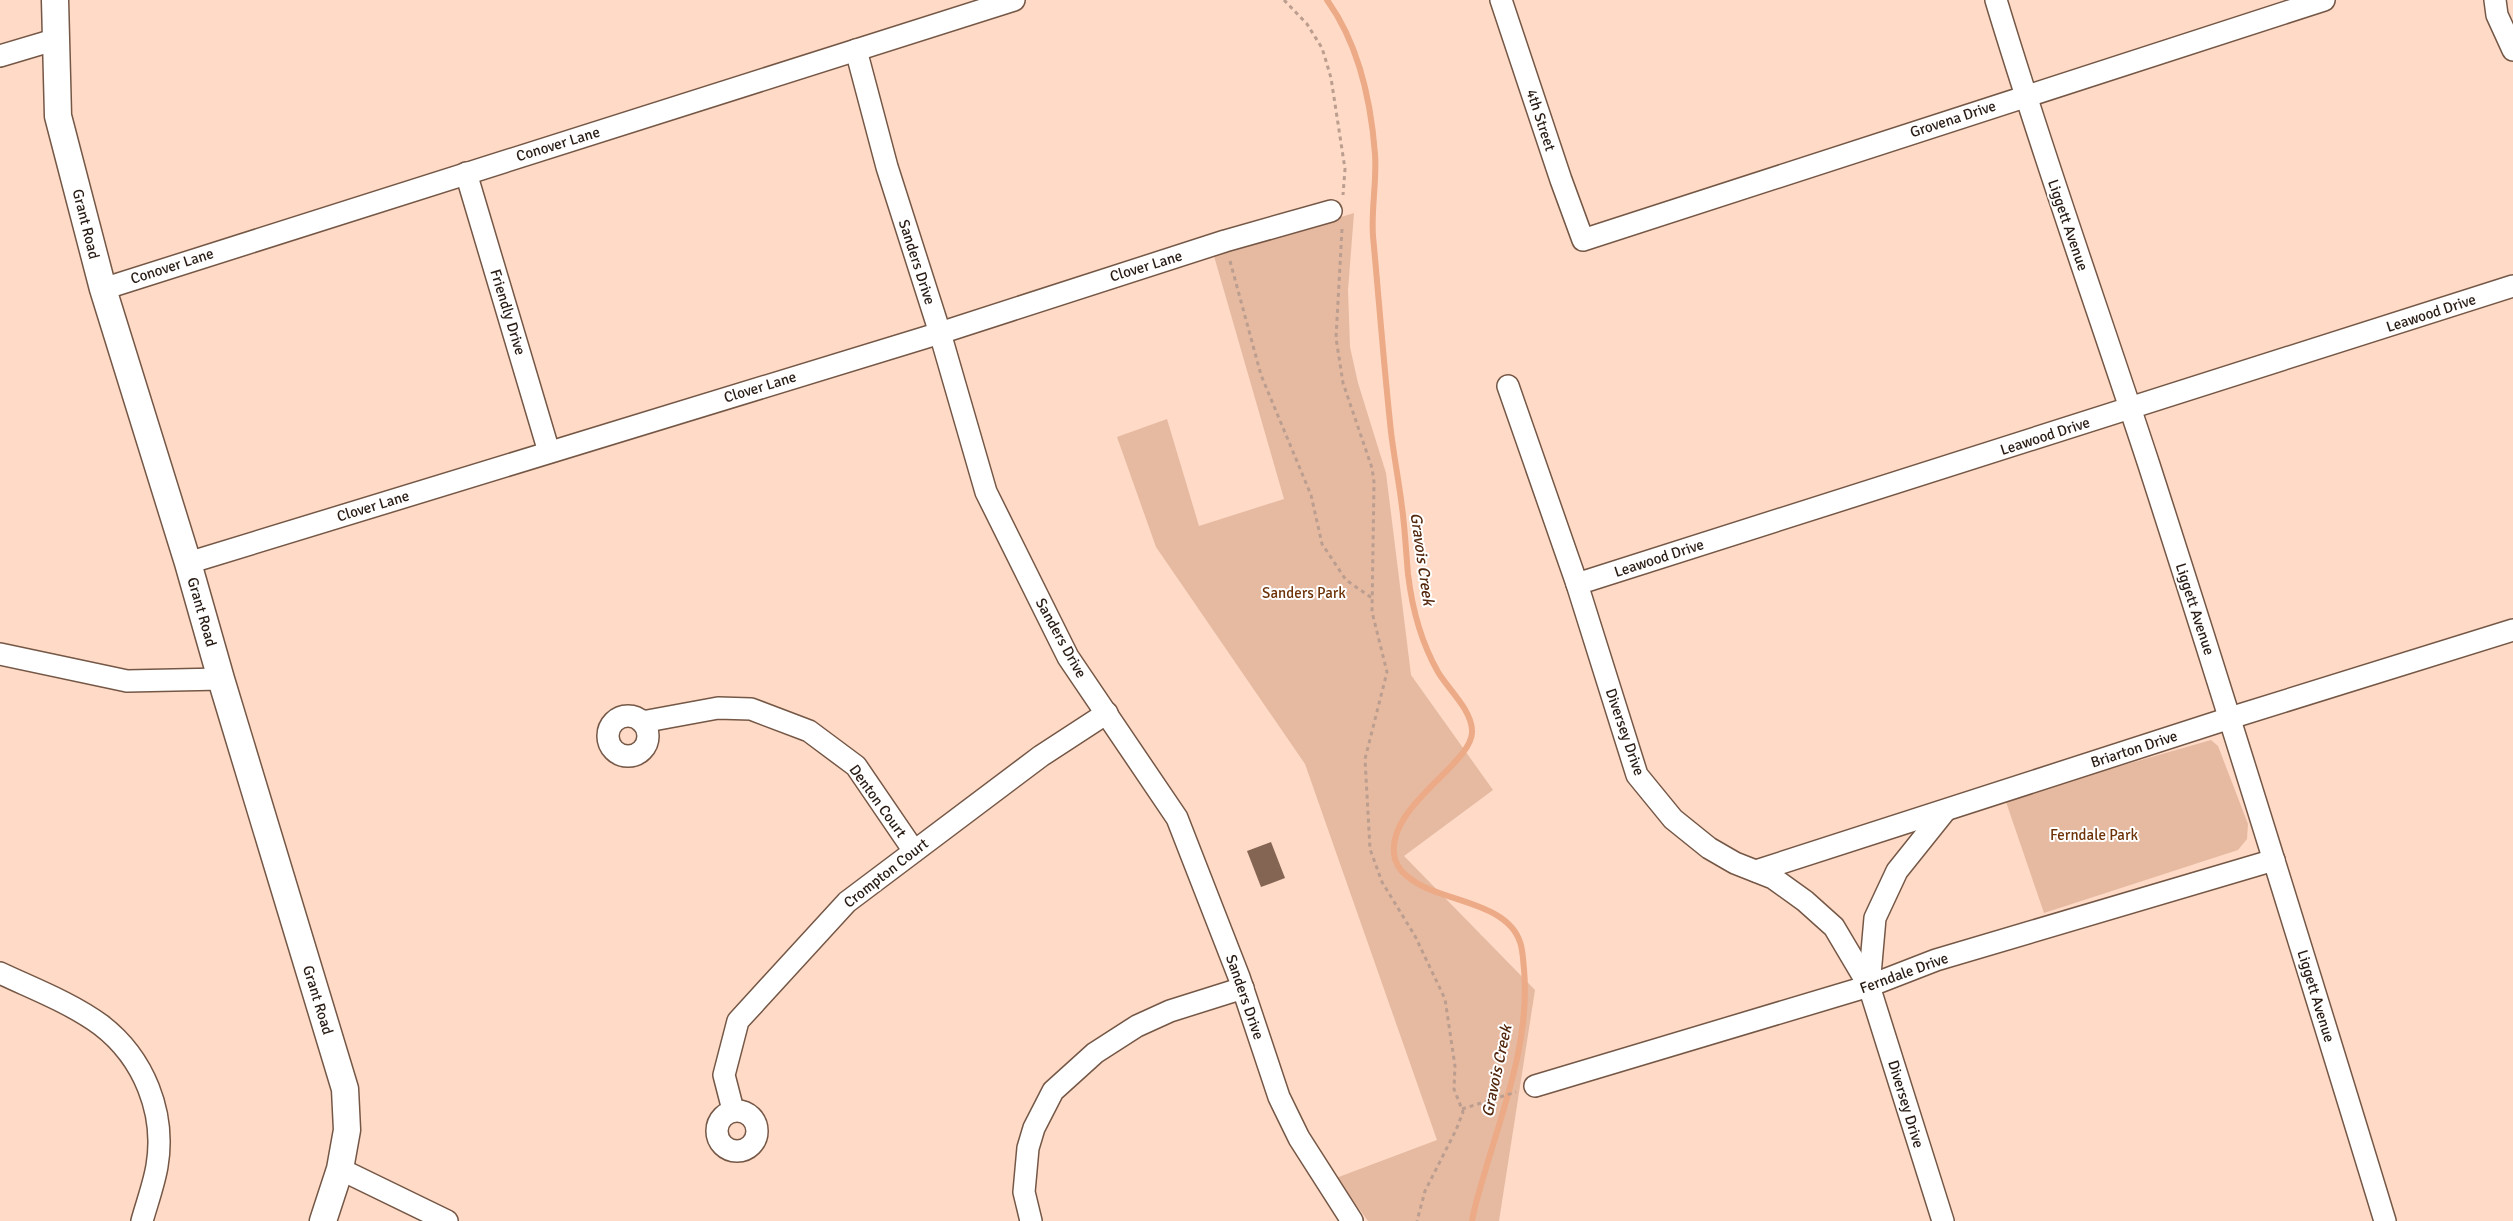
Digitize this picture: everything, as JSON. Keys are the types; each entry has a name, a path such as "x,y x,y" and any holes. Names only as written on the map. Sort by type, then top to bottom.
{"street":[{"name":"Grant Road","path":"55,0 58,116 103,289 188,563 221,679 345,1088 347,1130 340,1169 323,1221"},
{"name":"Conover Lane","path":"103,289 1014,0"},
{"name":"4th Street","path":"1501,0 1583,240"},
{"name":"Liggett Avenue","path":"1996,0 2025,96 2130,409 2230,718 2386,1221"},
{"name":"Grovena Drive","path":"1583,240 2324,0"},
{"path":"2495,0 2497,15 2513,50"},
{"path":"0,56 57,39"},
{"name":"Sanders Drive","path":"856,50 887,167 940,333 986,492 1068,657 1177,818 1242,988 1279,1097 1299,1138 1352,1221"},
{"name":"Friendly Drive","path":"466,173 549,452"},
{"name":"Clover Lane","path":"188,563 940,333 1225,241 1339,212"},
{"name":"Leawood Drive","path":"1577,584 2513,286"},
{"name":"Diversey Drive","path":"1508,386 1577,584 1637,775 1673,819 1708,848 1773,878 1805,901 1834,926 1869,986 1943,1221"},
{"name":"Briarton Drive","path":"1756,871 2230,718 2513,630"},
{"path":"0,654 127,681 221,679"},
{"name":"Denton Court","path":"642,722 718,708 751,709 809,731 856,766 914,851"},
{"name":"Crompton Court","path":"732,1110 724,1075 738,1021 847,902 1041,756 1107,713"},
{"name":"Diversey Drive","path":"1869,986 1875,918 1897,871 1945,811"},
{"name":"Ferndale Drive","path":"1527,1088 1869,986 1936,960 2274,860"},
{"path":"0,973 74,1008 100,1025 118,1040 136,1062 152,1096 159,1137 157,1167 142,1221"},
{"path":"1030,1221 1024,1192 1028,1148 1034,1128 1053,1091 1096,1053 1137,1026 1170,1011 1242,988"},
{"path":"340,1169 447,1221"}],"path":[{"path":"1284,0 1307,24 1317,38 1331,78 1345,169 1339,212 1336,338 1343,383 1372,468 1375,552 1372,598 1373,621 1387,663 1388,672 1365,759 1370,849 1382,882 1415,936 1445,999 1455,1066 1454,1090 1462,1109 1462,1118 1425,1191 1417,1221"},
{"path":"1225,241 1261,375 1312,495 1322,544 1346,580 1372,598"},
{"path":"1462,1109 1527,1088"}],"green space":[{"name":"Sanders Park","path":"1354,213 1348,290 1350,347 1358,383 1386,473 1411,675 1493,790 1404,856 1535,990 1499,1221 1368,1221 1336,1178 1437,1140 1305,764 1156,547 1117,437 1167,419 1199,526 1284,499 1214,256"},
{"name":"Ferndale Park","path":"2211,740 2218,746 2248,824 2247,839 2238,850 2044,913 2005,799"}],"building":[{"path":"1271,842 1285,878 1261,887 1247,851"}],"waterway":[{"name":"Gravois Creek","path":"1327,0 1338,17 1355,54 1366,93 1373,134 1375,154 1373,236 1391,432 1402,507 1412,599 1422,637 1432,661 1442,679 1468,714 1472,730 1469,743 1459,757 1414,804 1402,822 1395,840 1395,859 1398,866 1412,880 1440,893 1473,904 1502,919 1513,929 1520,942 1523,956 1525,995 1520,1045 1508,1095 1478,1194 1472,1221"}]}
